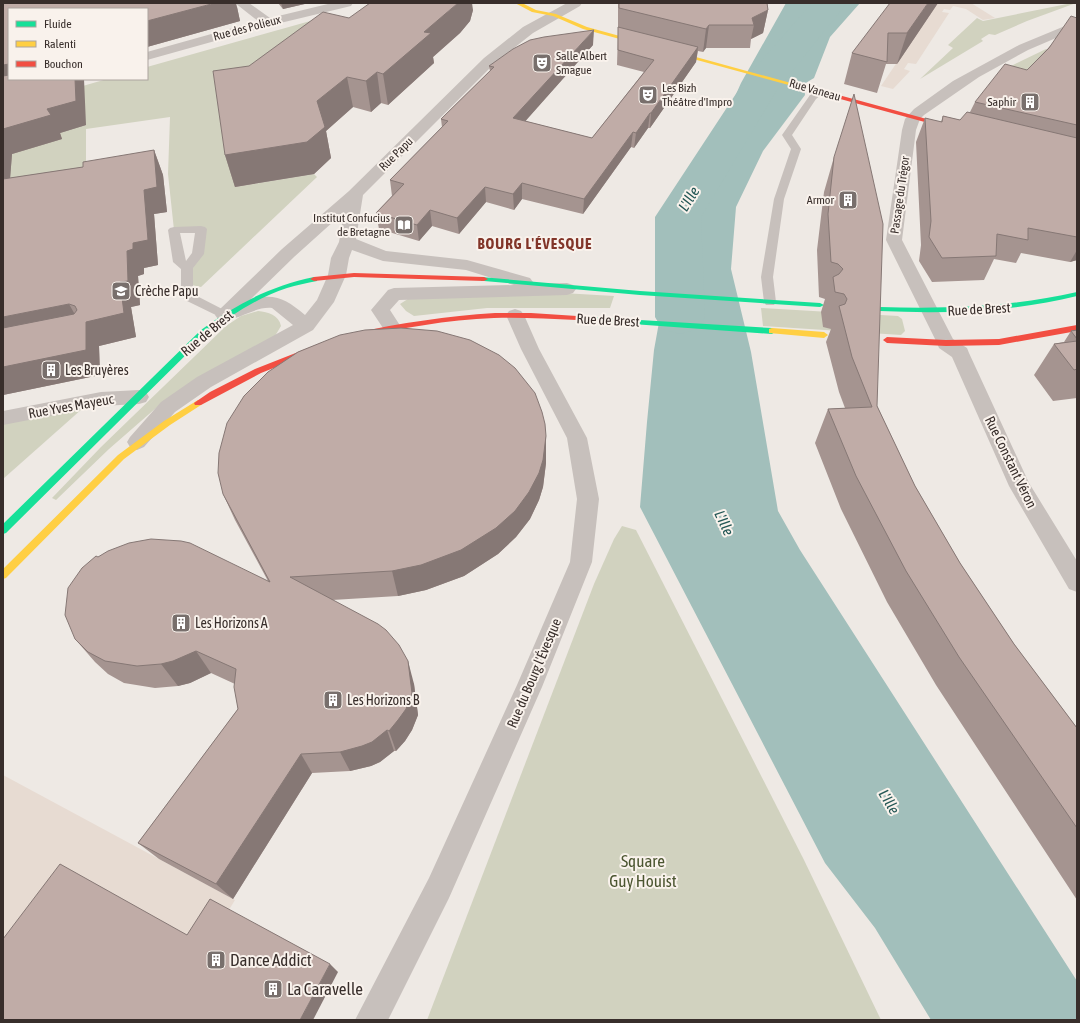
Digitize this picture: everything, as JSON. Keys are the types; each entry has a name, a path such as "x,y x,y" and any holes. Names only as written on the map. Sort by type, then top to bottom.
{"main road":[{"name":"Rue Vaneau","path":"518,3 534,11 554,15 585,28 718,62 913,118 963,130"},
{"name":"Rue Vaneau","path":"541,3 554,15"},
{"name":"Rue de Brest","path":"3,530 204,332 224,315 281,286 312,278 337,275 451,278 524,282 820,305"},
{"name":"Rue de Brest","path":"880,309 931,312 1022,307 1077,294"},
{"name":"Rue de Brest","path":"343,339 392,327 457,318 515,314 824,335"},
{"path":"887,340 946,343 999,342 1077,328"},
{"path":"3,575 121,457 134,446 211,394 268,366 330,343"}],"street":[{"path":"241,3 268,22"},
{"name":"Rue des Polieux","path":"148,56 268,22 348,3"},
{"name":"Rue Papu","path":"224,315 288,252 355,194 489,61 528,30 576,3"},
{"path":"913,118 951,89 990,64 1047,36 1077,25"},
{"name":"Passage du Trégor","path":"913,118 909,130 894,240 946,343"},
{"path":"134,446 168,407 204,382 306,326 325,302 337,275 340,258 347,242 355,194"},
{"name":"Rue de Brest","path":"347,242 383,256 467,265 524,282"},
{"name":"Rue de Brest","path":"392,327 380,310 394,294 588,288"},
{"path":"224,315 271,302 278,304 306,326"},
{"name":"Rue du Bourg l'Évesque","path":"371,1020 442,881 529,687 580,562 588,499 576,438 530,350 515,314"},
{"name":"Rue Constant Véron","path":"946,343 960,353 1020,486 1077,582"},
{"name":"Rue Yves Mayeuc","path":"3,418 101,399 139,396"}],"lane":[{"path":"770,302 767,277 779,199 796,149 787,135 817,90"},
{"path":"187,267 187,296 199,303 215,308 224,315"}],"green space":[{"path":"1076,3 1027,21 995,35 989,34 981,39 983,41 920,79 953,48 948,45 977,18 983,21"},
{"path":"321,18 235,187 314,174 317,177 201,287 187,284 198,254 201,229 174,230 168,174 170,117 86,129 86,160 93,192 3,195 3,109 104,80 148,80 148,67"},
{"path":"1046,49 1056,53 1023,95 988,85 1011,66"},
{"path":"545,292 614,296 610,308 487,308 414,316 406,311 400,304 411,297"},
{"path":"761,308 898,316 902,319 905,331 901,335 763,326"},
{"path":"258,311 269,313 278,319 281,326 275,336 164,401 109,449 56,500 52,498 101,447 226,326 241,316"},
{"path":"91,401 3,479 3,418"},
{"name":"Square Guy Houist","path":"622,526 636,530 804,860 881,1020 427,1020 594,584 614,539"}],"shaded area":[{"path":"937,3 971,3 995,18 983,20 966,9 953,6 950,10 944,9 942,12 949,13 916,64 908,63 904,69 910,71 893,89 881,86"},
{"path":"3,775 235,900 161,1020 3,975"}],"water":[{"path":"786,3 860,3 830,37 814,78 804,84 805,95 763,151 736,207 731,269 751,352 778,511 800,550 1077,981 1077,1020 931,1020 875,928 825,863 640,507 654,350 669,267 677,236 697,182 741,83"}],"building":[{"path":"3,3 215,3 148,21 148,8 8,8 8,64 3,65"},
{"path":"370,3 458,3 424,32 431,33 383,74 377,72 366,81 347,77 317,101 325,127 307,142 225,155 213,71 249,66 323,12 349,18"},
{"path":"619,3 767,3 768,10 752,18 754,25 709,25 706,29 619,8"},
{"path":"890,3 928,3 907,33 888,33 887,62 852,53"},
{"name":"Saphir","path":"1071,16 1077,18 1077,125 975,102 1005,64 1027,70 1049,48"},
{"path":"618,27 698,47 636,133 633,132 584,199 522,183 513,194 485,187 457,218 430,210 417,225 376,213 404,184 390,180 448,121 441,119 494,67 489,66 513,49 530,40 594,30 513,118 592,138 654,60 618,50"},
{"path":"8,75 8,80 75,80 76,101 47,109 51,115 3,129 3,76"},
{"path":"854,94 883,224 877,406 915,486 960,563 1014,644 1077,728 1077,828 959,657 906,571 856,476 828,409 872,407 852,357 839,306 845,304 847,299 844,294 835,292 833,277 839,274 843,269 838,264 831,262 828,214 834,157"},
{"path":"967,112 1077,138 1077,237 1028,228 1028,240 997,234 996,256 942,258 929,237 931,221 925,118 942,122 943,116 960,120"},
{"path":"154,150 157,187 144,190 148,240 133,243 133,249 127,251 128,281 120,282 124,313 86,322 86,350 3,367 3,328 74,314 77,310 75,306 69,304 3,317 3,179 83,167 83,162"},
{"path":"401,328 437,331 470,340 499,355 515,368 535,393 545,424 546,436 543,460 539,473 529,492 515,511 496,528 461,550 421,565 392,571 290,577 378,624 386,630 399,645 408,661 412,693 406,709 398,720 389,731 387,730 372,742 340,752 301,754 216,884 138,843 238,709 234,687 236,669 196,651 173,661 161,664 137,666 105,661 88,652 75,639 65,615 68,588 82,568 96,556 98,557 108,551 129,543 151,539 190,543 270,582 223,494 218,473 219,453 227,423 244,396 268,372 298,352 340,335 365,330"},
{"path":"1077,330 1077,339 1071,331"},
{"path":"1077,341 1077,369 1074,370 1054,344"},
{"path":"60,864 187,935 210,899 330,964 300,1020 3,1020 3,939"}],"waterway":[{"name":"L'Ille","path":"680,317 678,217 761,85 830,3"}],"traffic: fast":[{"path":"3,530 204,332 229,314 256,298 299,282 314,279"},
{"path":"484,279 640,293 820,305"},
{"path":"880,309 979,309 1028,304 1077,294"},
{"path":"577,318 772,331"}],"traffic: slow":[{"path":"518,3 534,11 554,15 585,28 835,96"},
{"path":"772,331 824,335"},
{"path":"3,575 121,457 167,423 198,403"}],"traffic: jam":[{"path":"835,96 954,128"},
{"path":"314,279 354,275 484,279"},
{"path":"354,336 454,318 495,315 577,318"},
{"path":"887,340 946,343 999,342 1077,328"},
{"path":"198,403 258,371 321,346"}],"place":[{"name":"Salle Albert Smague","path":"542,63"},
{"name":"Les Bizh Théâtre d'Impro","path":"648,95"},
{"name":"Saphir","path":"1030,102"},
{"name":"Armor","path":"848,200"},
{"name":"Institut Confucius de Bretagne","path":"404,225"},
{"name":"Crèche Papu","path":"121,291"},
{"name":"Les Bruyères","path":"51,370"},
{"name":"Les Horizons A","path":"181,623"},
{"name":"Les Horizons B","path":"333,700"},
{"name":"Dance Addict","path":"216,960"},
{"name":"La Caravelle","path":"273,989"}],"district":[{"name":"BOURG L'ÉVESQUE","path":"535,244"}]}
